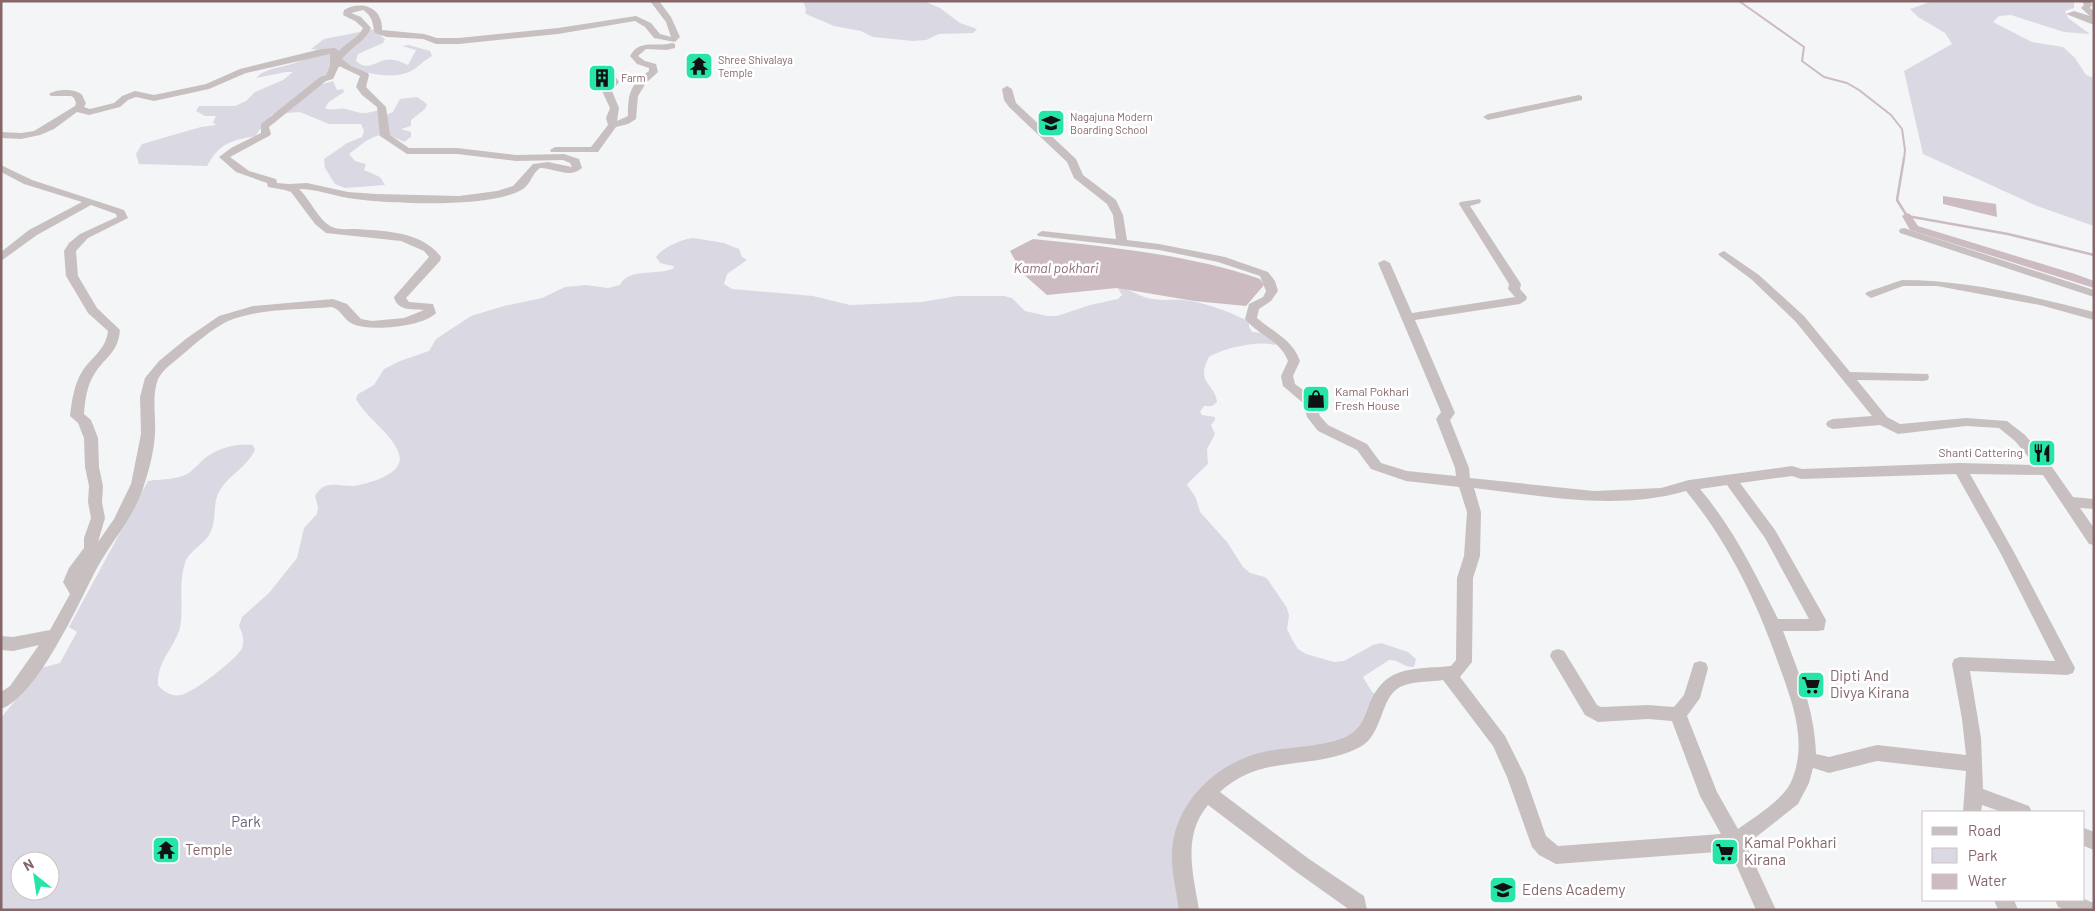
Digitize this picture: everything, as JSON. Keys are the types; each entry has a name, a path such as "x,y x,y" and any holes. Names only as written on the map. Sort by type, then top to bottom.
{"street":[{"path":"540,158 542,154 552,150 594,150 613,125 625,122 633,117 632,96 642,81 654,72 653,66 642,64 636,59 634,56 635,52 638,49 651,46 672,47 672,40 676,37 674,29 659,5 654,1"},
{"path":"2086,1 2088,5 2085,8 2094,15"},
{"path":"323,79 330,77 337,60 346,48 363,37 367,28 358,19 347,15 347,12 354,8 365,7 377,16 378,31 387,34 424,37 436,41 459,41 538,33 628,18 636,18 648,24 657,36 672,40"},
{"path":"1,135 21,136 36,133 58,124 75,109 89,112 117,105 125,98 135,94 154,98 208,86 244,71 265,65 294,60 321,52 335,51 332,69 323,79 264,126 266,134 259,139 234,148 224,157 229,164 250,176 272,182 272,185 290,187 307,185 351,196 446,199 474,198 518,188 525,184 532,169 538,166 547,164 569,171 578,168 575,161 557,157 516,158 457,151 407,150 400,148 385,136 383,109 378,103 365,95 361,87 365,75 348,68 337,60"},
{"path":"612,78 614,82 607,92 615,107 615,113 611,118 613,125"},
{"path":"1007,89 1012,105 1072,161 1078,176 1112,202 1118,215 1122,244"},
{"path":"54,94 72,93 78,96 81,103 79,109"},
{"path":"1488,118 1579,98"},
{"path":"1,168 24,180 120,212 123,218 84,236 72,245 70,251 72,276 92,310 114,330 113,344 88,372 78,401 77,416 84,420 91,438 92,467 98,518 91,538 91,550 74,572 71,582 78,594"},
{"path":"1,702 16,691 55,635 78,594 91,565 119,524 138,484 148,434 147,397 151,378 163,364 223,319 252,310 333,303 345,307 358,323 367,324 409,321 430,313 429,307 406,305 401,302 400,297 434,261 435,257 431,251 422,245 388,236 330,231 322,227 312,210 290,187"},
{"path":"1407,318 1520,300 1521,297 1514,289 1515,284 1464,204 1476,201"},
{"path":"1,258 21,239 42,225 90,202"},
{"path":"1904,231 2094,294"},
{"path":"1042,234 1122,244 1159,246 1237,263 1264,274 1269,281 1272,291 1266,299 1253,307 1251,319 1275,337 1292,354 1294,361 1288,372 1287,383 1309,401 1314,417 1323,428 1362,447 1376,466 1406,476 1594,496 1632,496 1661,493 1689,485 1730,478 1792,471 1801,474 1960,468 2047,470"},
{"path":"1724,254 1779,298 1800,319 1882,420 1898,429 1966,422 2002,424 2020,438 2047,470 2094,540"},
{"path":"1189,910 1182,870 1182,843 1193,811 1207,793 1224,778 1256,761 1353,742 1368,731 1378,701 1388,685 1403,678 1448,674 1460,669 1465,653 1465,578 1472,556 1474,512 1470,494 1464,482 1462,468 1443,419 1448,413 1384,263"},
{"path":"1871,294 1902,283 1937,283 2040,302 2094,316"},
{"path":"1848,376 1923,377"},
{"path":"1833,424 1882,420"},
{"path":"1960,468 2008,554 2067,668 1960,664 1974,737 1975,794 1972,811"},
{"path":"1730,478 1762,520 1818,620 1818,626 1773,625"},
{"path":"1448,674 1499,741 1516,776 1539,841 1546,849 1556,855 1735,842 1792,798 1800,783 1807,759 1807,733 1801,704 1773,625 1741,559 1709,509 1689,485"},
{"path":"2069,502 2094,504"},
{"path":"1,643 13,644 55,635"},
{"path":"1558,656 1592,710 1598,715 1634,712 1678,715"},
{"path":"1678,715 1692,698 1700,668"},
{"path":"1678,715 1709,796 1735,842 1766,910"},
{"path":"1807,759 1829,765 1877,753 1975,764"},
{"path":"1207,793 1302,866 1357,904 1357,910"},
{"path":"1975,794 2020,811"},
{"path":"2067,901 2087,910"}],"green space":[{"path":"803,1 926,2 940,8 960,23 977,29 973,33 939,34 926,40 913,41 873,37 861,31 834,26 808,15 805,13 806,9"},
{"path":"1933,1 2074,1 2074,8 2065,11 2068,18 2090,34 2064,32 2011,15 1999,16 1993,22 2032,42 2063,47 2075,58 2086,75 2094,78 2094,226 2037,206 1923,154 1904,71 1952,44 1945,33 1918,17 1910,9"},
{"path":"380,28 381,36 385,39 383,43 358,54 356,61 360,64 367,66 391,60 408,65 416,50 402,46 409,45 430,51 432,56 409,72 401,74 376,74 344,64 315,81 323,84 333,81 337,90 343,89 344,92 329,102 325,108 328,109 342,109 365,113 379,110 383,116 393,112 400,99 417,97 427,104 425,109 411,120 411,126 401,129 411,132 411,137 404,142 381,135 369,139 349,154 355,161 366,164 364,170 380,177 385,185 345,188 335,184 325,168 324,159 347,143 362,137 364,131 361,124 329,124 300,112 272,114 255,136 226,144 216,152 207,166 139,164 136,154 142,144 201,127 216,125 213,122 216,116 205,116 196,111 199,106 235,106 246,101 255,92 283,80 293,72 256,78 268,70 296,63 321,50 311,49 324,39"},
{"name":"Park","path":"693,238 724,243 739,249 742,257 747,260 727,274 724,284 732,289 813,296 850,305 922,302 957,296 1004,296 1012,298 1025,311 1047,316 1057,316 1090,305 1118,299 1122,295 1117,287 1148,298 1200,303 1246,320 1249,322 1252,332 1264,333 1277,344 1259,343 1241,346 1209,357 1204,373 1207,382 1216,396 1217,402 1212,406 1204,406 1200,412 1202,415 1215,417 1211,425 1215,434 1207,449 1208,464 1187,485 1196,498 1200,512 1227,542 1243,567 1250,573 1265,577 1268,580 1287,608 1289,616 1287,629 1298,649 1306,654 1334,662 1344,661 1373,645 1381,643 1408,652 1416,659 1414,667 1389,660 1363,677 1372,692 1380,696 1357,737 1243,764 1195,802 1185,910 1,910 1,718 41,668 60,663 77,632 69,627 148,481 183,476 192,471 209,455 227,447 253,445 255,450 252,456 220,490 216,500 213,526 209,536 190,554 185,563 182,580 180,628 163,662 158,677 158,685 163,690 174,695 181,695 195,688 239,653 243,645 239,626 242,617 269,593 297,558 304,528 317,514 318,507 315,496 320,490 328,485 353,486 367,483 384,477 397,467 400,461 396,447 356,399 358,394 374,385 384,369 429,351 436,339 471,316 504,306 542,298 565,287 586,285 608,288 620,285 624,279 630,276 661,272 674,268 673,266 660,263 656,257 667,247"}],"water":[{"path":"1943,196 1996,204 1997,217 1943,204"},
{"name":"Kamal pokhari","path":"1033,239 1177,257 1233,270 1260,279 1264,285 1246,306 1194,301 1117,288 1047,295 1022,273 1010,251"}],"waterway":[{"path":"1739,1 1804,47 1802,61 1824,77 1847,83 1859,90 1891,115 1902,129 1905,150 1904,159"},
{"path":"1904,158 1897,200 1907,216 2008,234 2094,255"},
{"path":"1907,216 1914,228 2071,276 2094,285"}],"place":[{"name":"Shree Shivalaya Temple","path":"699,66"},
{"name":"Farm","path":"602,78"},
{"name":"Nagajuna Modern Boarding School","path":"1051,123"},
{"name":"Kamal Pokhari Fresh House","path":"1316,399"},
{"name":"Shanti Cattering","path":"2042,453"},
{"name":"Dipti And Divya Kirana","path":"1811,685"},
{"name":"Temple","path":"166,850"},
{"name":"Kamal Pokhari Kirana","path":"1725,852"},
{"name":"Edens Academy","path":"1503,890"}]}
